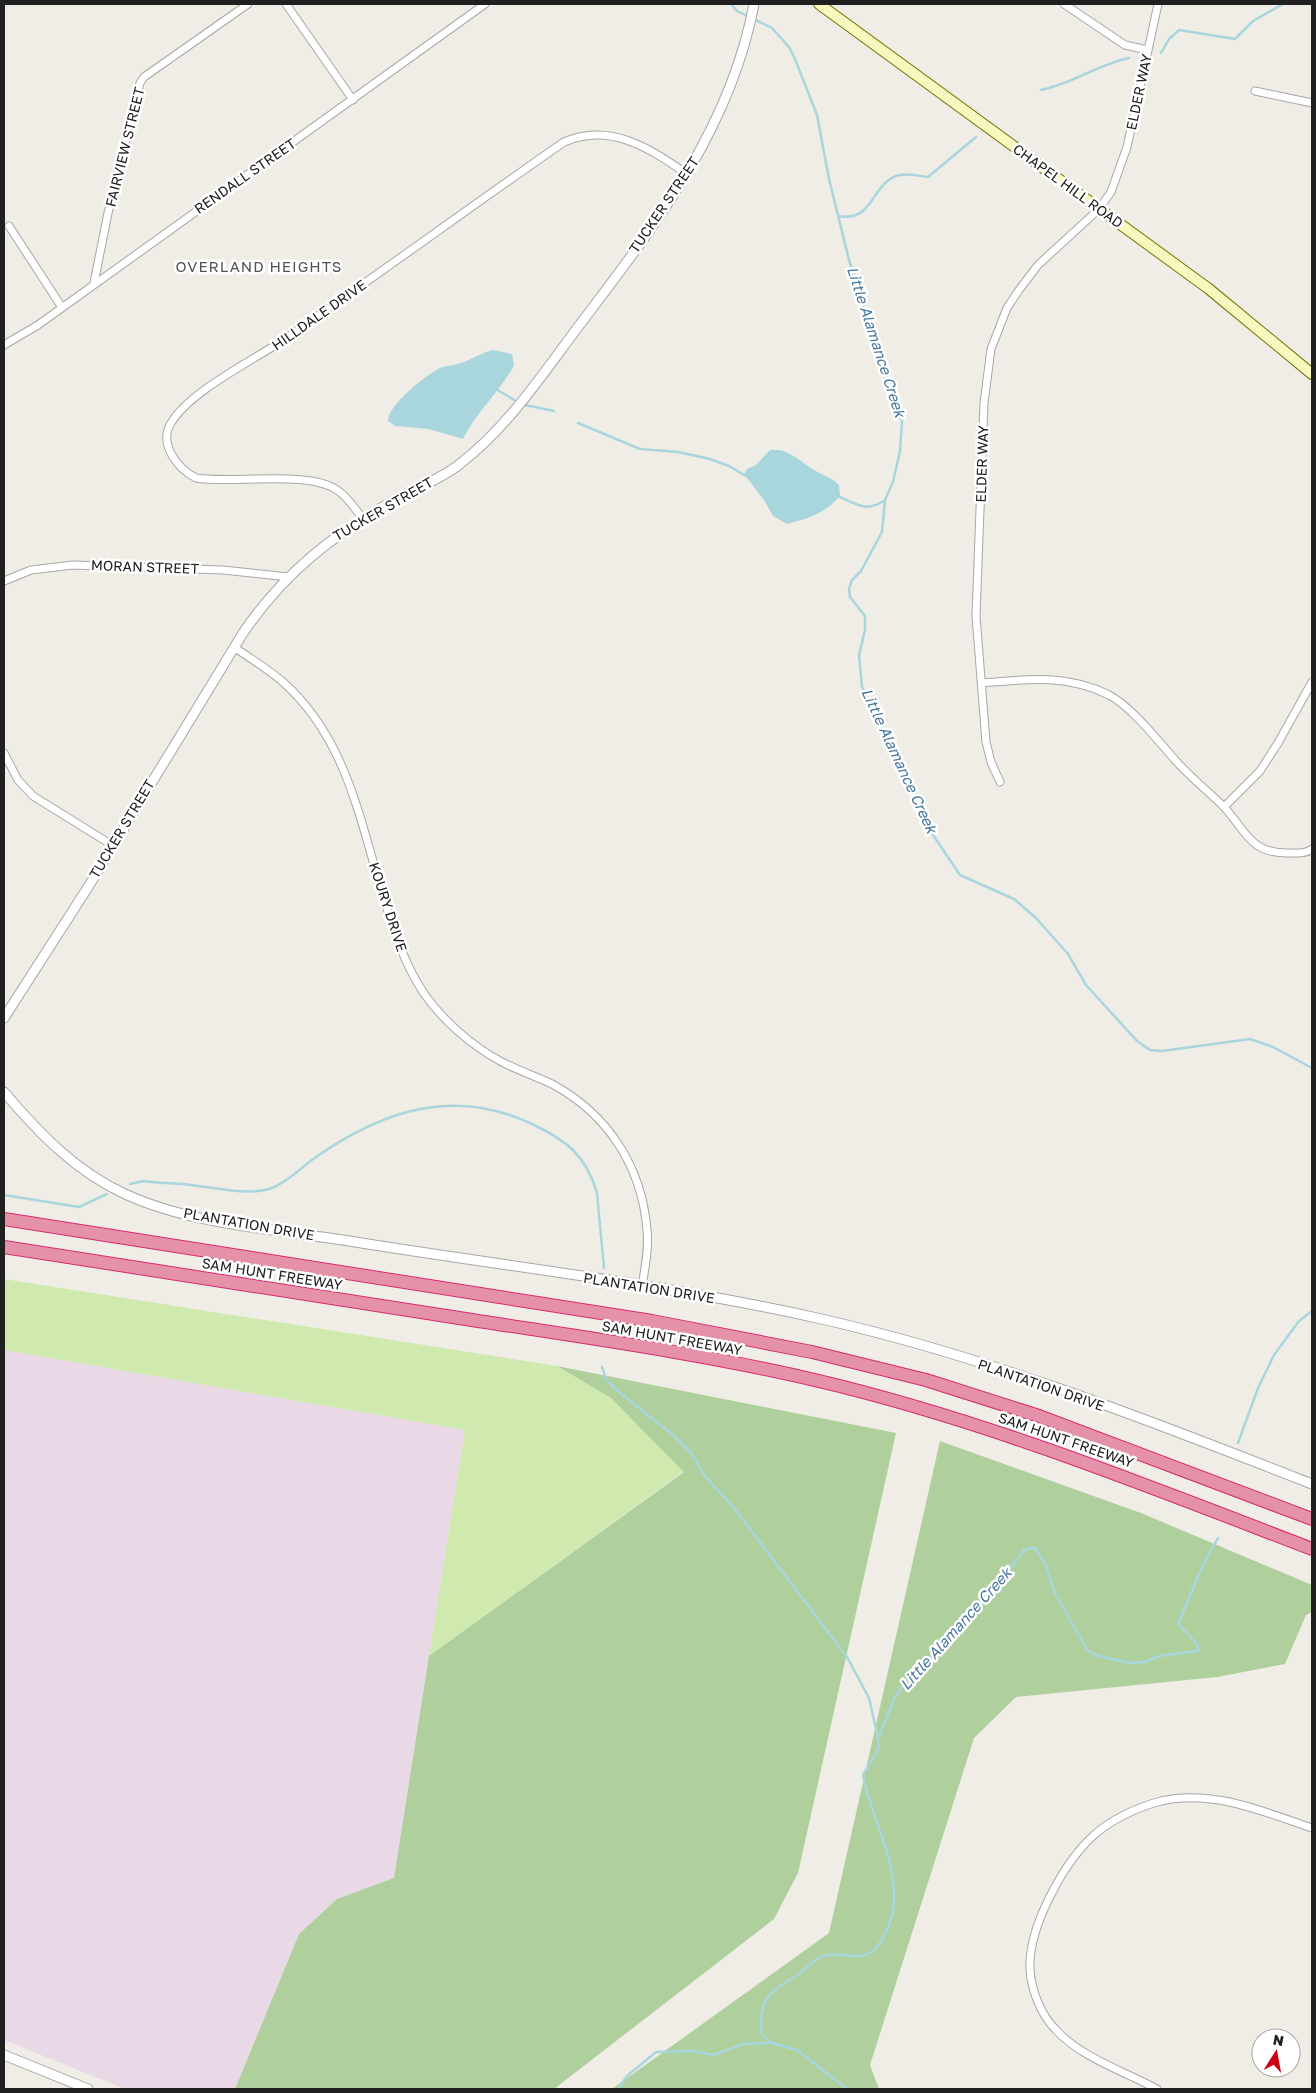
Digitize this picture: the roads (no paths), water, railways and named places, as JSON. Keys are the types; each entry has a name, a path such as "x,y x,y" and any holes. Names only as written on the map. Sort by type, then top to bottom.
{"highway":[{"name":"SAM HUNT FREEWAY","path":"4,1219 642,1319 812,1352 926,1380 1030,1413 1312,1519"},
{"name":"SAM HUNT FREEWAY","path":"4,1247 697,1356 819,1381 998,1432 1144,1484 1312,1549"}],"main road":[{"name":"CHAPEL HILL ROAD","path":"819,4 1209,289 1312,374"}],"street":[{"name":"FAIRVIEW STREET","path":"94,283 108,213 140,83 144,77 248,4"},
{"path":"286,4 353,100"},
{"name":"RENDALL STREET","path":"4,345 38,325 61,306 353,100 485,4"},
{"path":"1064,4 1125,45 1147,50"},
{"name":"ELDER WAY","path":"1000,782 991,762 986,742 976,616 984,403 991,349 1007,308 1038,265 1099,208 1111,192 1120,172 1158,4"},
{"name":"TUCKER STREET","path":"4,1018 256,614 288,577 324,545 363,519 460,464 495,434 591,310 687,174 722,109 749,27 754,5"},
{"path":"1255,91 1312,103"},
{"name":"HILLDALE DRIVE","path":"363,519 348,500 328,484 307,480 196,478 184,472 176,464 167,436 170,424 190,400 309,322 564,142 577,136 592,134 607,134 625,138 660,155 687,174"},
{"path":"9,226 61,306"},
{"name":"MORAN STREET","path":"4,581 31,570 72,565 223,570 288,577"},
{"name":"KOURY DRIVE","path":"234,647 284,683 304,704 332,743 350,783 398,943 422,991 443,1017 481,1050 574,1097 595,1114 627,1156 643,1203 648,1231 642,1286"},
{"path":"982,682 1049,678 1087,685 1111,696 1136,718 1194,780 1224,808 1248,839 1272,853 1307,853 1312,850"},
{"path":"1224,808 1260,771 1312,682"},
{"path":"4,753 18,780 33,796 112,844"},
{"name":"PLANTATION DRIVE","path":"4,1092 37,1130 76,1165 124,1194 168,1210 340,1240 642,1286 817,1318 912,1343 1076,1395 1312,1484"},
{"path":"1157,2089 1073,2046 1056,2031 1045,2017 1035,1993 1030,1969 1032,1946 1050,1900 1069,1864 1094,1834 1132,1811 1162,1801 1192,1798 1222,1800 1312,1828"},
{"path":"4,2055 88,2089"}],"water":[{"path":"493,350 512,354 514,366 502,385 474,420 463,439 429,429 395,426 388,421 390,414 400,399 416,384 432,373 441,368 461,363"},
{"path":"770,450 784,451 834,481 839,485 840,496 822,511 802,520 787,524 773,516 764,500 744,474 747,469 756,465"}],"waterway":[{"name":"Little Alamance Creek","path":"731,4 737,11 772,28 789,47 795,59 817,115 829,179 849,260 902,421 900,451 893,482 885,500 882,532 861,571 852,580 849,589 850,597 865,616 865,630 859,655 862,687 926,814 933,835 960,875 1014,899 1036,918 1068,954 1086,985 1137,1041 1150,1050 1162,1051 1250,1039 1273,1047 1312,1068"},
{"path":"1161,53 1169,39 1179,30 1235,39 1253,21 1283,4"},
{"path":"1041,90 1129,58"},
{"path":"838,216 850,216 859,213 866,208 883,185 900,175 910,174 928,177 976,137"},
{"path":"496,389 516,401"},
{"path":"525,405 554,411"},
{"path":"578,423 640,449 678,452 710,459 729,466 746,476"},
{"path":"837,496 866,507 885,500"},
{"path":"130,1184 144,1181 240,1191 272,1188 285,1181 313,1159 344,1139 396,1115 448,1106 476,1107 503,1113 532,1124 565,1143 581,1159 587,1168 597,1193 604,1268"},
{"path":"4,1195 79,1207 107,1194"},
{"name":"Little Alamance Creek","path":"1238,1443 1258,1388 1274,1355 1299,1321 1312,1311"},
{"path":"602,1367 606,1379 614,1388 673,1435 691,1453 705,1476 734,1508 847,1657 869,1698 878,1738"},
{"name":"Little Alamance Creek","path":"847,2089 797,2050 772,2043 762,2035 761,2014 763,2006 772,1993 800,1974 820,1957 829,1955 865,1955 877,1947 886,1932 892,1915 894,1885 887,1853 863,1775 879,1748 878,1739 895,1697 906,1682 921,1672 935,1651 994,1591 1024,1550 1034,1547 1046,1565 1054,1591 1087,1650 1098,1656 1130,1663 1145,1662 1159,1656 1198,1651 1198,1645 1178,1624 1202,1567 1218,1538"},
{"path":"618,2089 627,2076 656,2052 693,2051 714,2055 743,2044 770,2043"}],"district":[{"name":"OVERLAND HEIGHTS","path":"259,267"}]}
